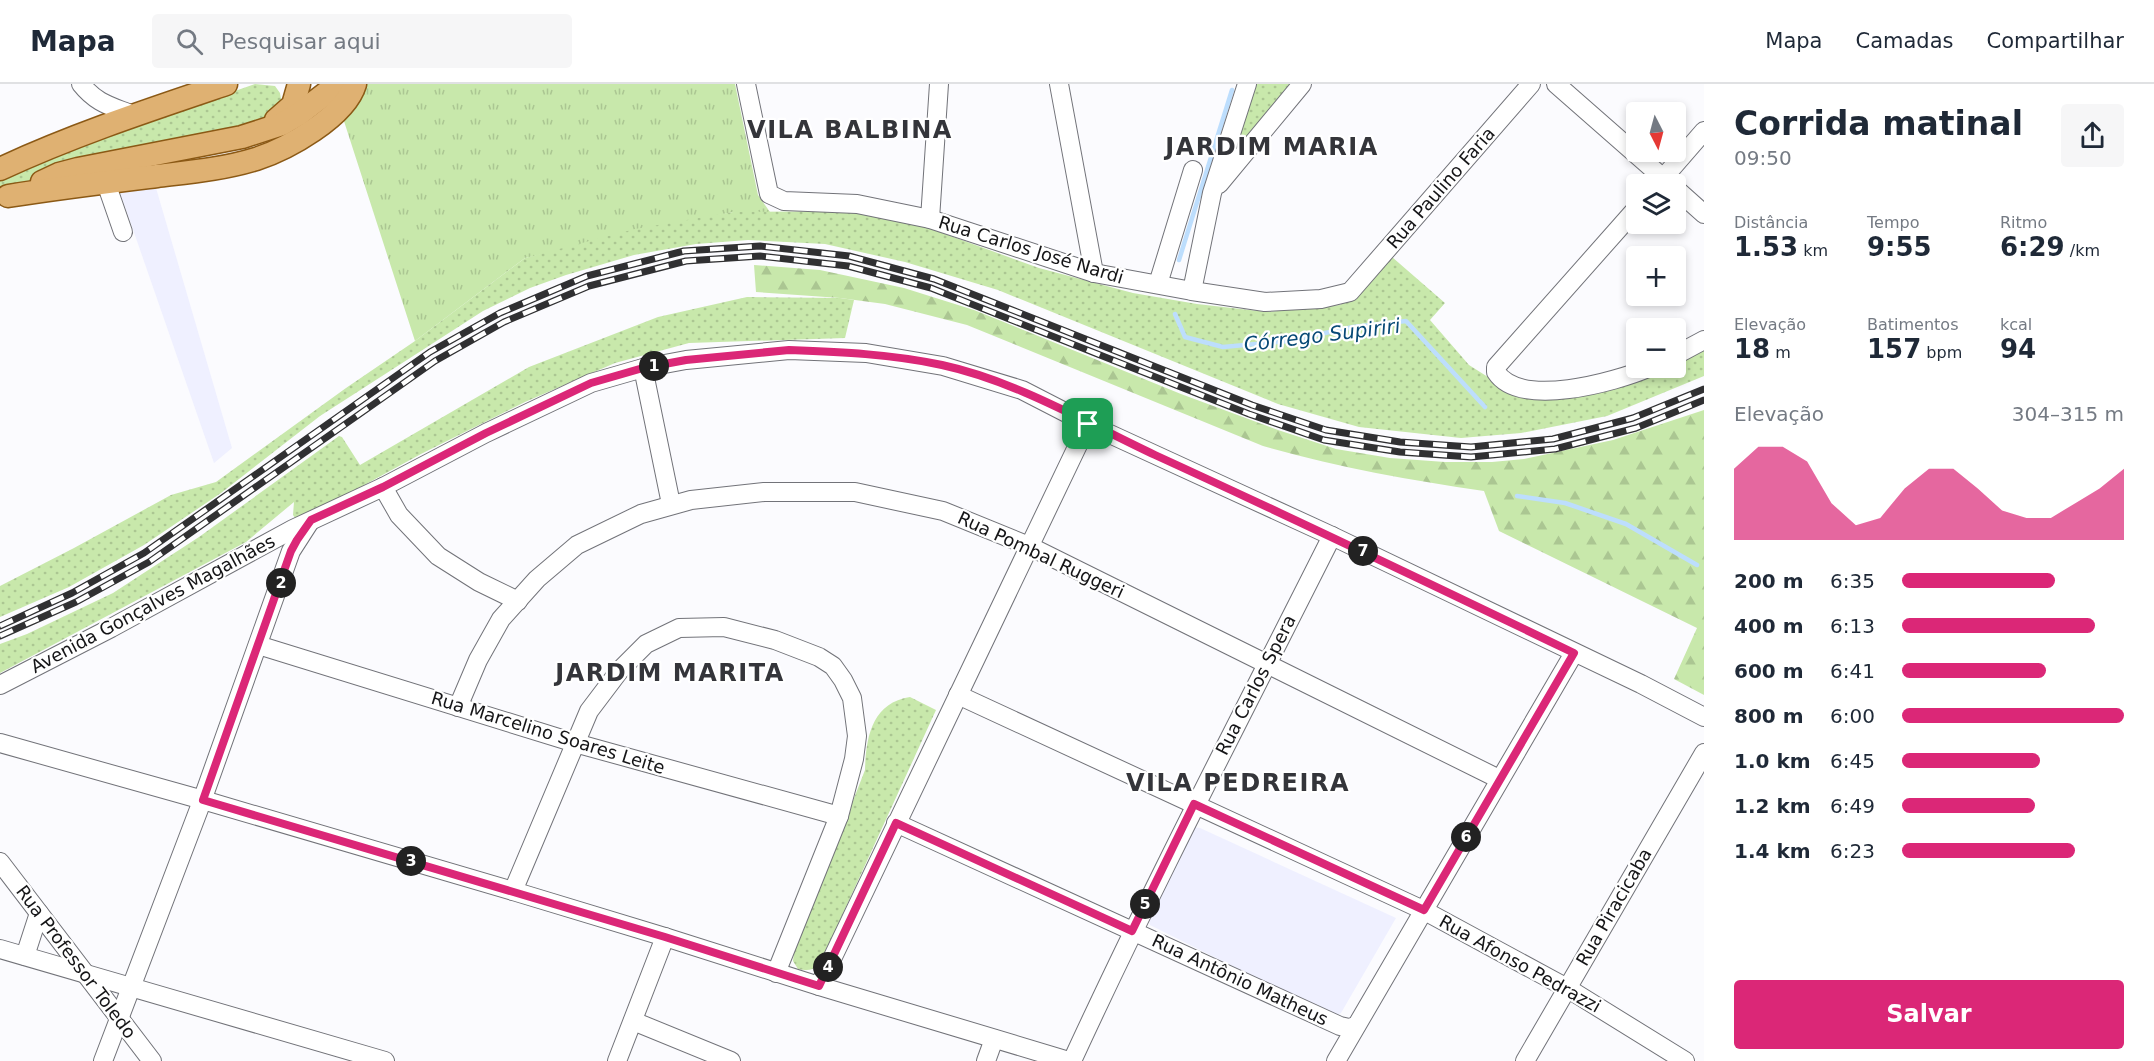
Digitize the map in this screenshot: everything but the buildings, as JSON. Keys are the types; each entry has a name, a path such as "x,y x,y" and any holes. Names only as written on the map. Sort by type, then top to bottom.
{"main road":[{"path":"242,137 281,117 296,94 287,90 282,84"},
{"path":"4,198 58,174 242,137 282,123 299,114 338,84"},
{"path":"4,198 202,170 258,158 307,134 326,120 339,109 355,84"},
{"path":"0,169 45,148 133,114 218,86"}],"street":[{"path":"81,84 94,98 133,114"},
{"name":"Rua Carlos José Nardi","path":"746,84 770,194 784,201 857,204 930,219 1094,273 1192,291 1265,302 1321,299 1350,292"},
{"path":"930,219 939,84"},
{"path":"1059,84 1094,273"},
{"path":"1192,291 1212,193 1247,84"},
{"path":"1212,193 1302,84"},
{"name":"Rua Paulino Faria","path":"1350,292 1532,84"},
{"path":"1556,84 1656,174"},
{"path":"1674,174 1704,131"},
{"path":"1158,284 1193,170"},
{"path":"106,183 123,232"},
{"path":"1686,199 1704,214"},
{"path":"1626,220 1496,367 1498,376 1525,390 1568,390 1626,376"},
{"path":"1686,350 1704,340"},
{"name":"Avenida Gonçalves Magalhães","path":"0,685 311,520 383,487 486,433 591,383 643,368 686,360 789,350 866,353 943,366 1022,390 1088,424 1332,536 1704,717"},
{"path":"643,368 671,504"},
{"path":"819,986 1088,424"},
{"path":"383,487 399,515 438,556 479,582 518,601"},
{"name":"Rua Pombal Ruggeri","path":"458,707 478,660 501,619 537,579 577,545 641,514 691,500 764,492 855,492 943,511 1029,546 1499,779"},
{"path":"103,1061 203,800 285,569 297,540 311,520"},
{"name":"Rua Carlos Spera","path":"1071,1061 1194,804 1332,536"},
{"path":"274,539 285,569"},
{"path":"513,891 589,711 620,670 646,644 679,628 724,627 775,640 819,657 833,666 852,698 857,736 854,759 839,816 776,974"},
{"name":"Rua Marcelino Soares Leite","path":"258,645 575,743 839,816"},
{"path":"1336,1061 1574,653"},
{"name":"Rua Afonso Pedrazzi","path":"958,695 1424,910 1567,988 1684,1061"},
{"path":"1,742 513,891 665,937 776,974 1071,1061"},
{"name":"Rua Piracicaba","path":"1525,1061 1704,753"},
{"name":"Rua Antônio Matheus","path":"896,823 1340,1026 1348,1028 1356,1026"},
{"name":"Rua Professor Toledo","path":"0,862 152,1061"},
{"path":"25,956 39,913"},
{"path":"617,1061 665,937"},
{"path":"0,949 378,1060"},
{"path":"633,1021 731,1061"},
{"path":"986,1061 994,1039"}],"shaded area":[{"path":"156,188 232,448 214,463 120,192"},
{"path":"1193,827 1200,828 1396,918 1341,1013 1334,1017 1150,925 1149,921"}],"green space":[{"path":"255,84 275,86 280,93 282,105 261,123 60,168 0,193 0,178 57,153"},
{"path":"364,84 735,84 758,195 770,212 733,212 525,258 415,341 342,115"},
{"path":"1253,84 1292,84 1231,163"},
{"path":"850,211 923,226 1039,268 1133,293 1197,304 1267,312 1340,305 1373,278 1392,257 1445,303 1430,320 1469,365 1521,398 1559,398 1632,378 1686,378 1686,357 1704,347 1704,376 1607,416 1521,433 1461,438 1359,427 1278,404 998,290 905,262 825,244 748,240 696,244 634,255 566,275 530,288 483,311 320,416 221,493 144,545 69,587 0,617 0,586 171,495 216,482 415,341 525,258 635,229 733,212"},
{"path":"754,265 820,270 904,288 974,310 1181,394 1278,430 1336,449 1390,458 1445,462 1524,459 1613,440 1704,410 1704,695 1674,679 1697,628 1499,531 1484,491 1372,472 1263,446 967,325 885,304 840,298 756,292"},
{"path":"747,297 854,300 845,338 689,343 615,363 525,402 421,454 302,519 295,518 293,515 294,502 246,542 0,673 0,644 27,634 113,593 199,537 339,436 342,437 360,465 529,367 658,317"},
{"path":"910,697 936,710 824,955 814,968 798,969 793,961 794,952 865,770 867,746 874,723 887,706"}],"waterway":[{"name":"Córrego Supiriri","path":"1179,260 1232,90"},
{"name":"Córrego Supiriri","path":"1175,314 1185,337 1223,347 1288,341 1353,327 1406,321 1485,407"},
{"name":"Córrego Supiriri","path":"1517,496 1565,503 1626,524 1697,565"}],"railway":[{"path":"0,626 72,593 144,553 430,352 500,313 587,276 684,251 760,246 849,256 934,279 1252,405 1326,430 1400,442 1471,447 1553,439 1633,418 1704,389"},
{"path":"0,636 76,602 149,562 435,361 504,322 589,286 686,261 760,256 848,266 931,288 1249,414 1324,440 1400,452 1471,457 1555,449 1636,428 1704,400"}],"district":[{"name":"VILA BALBINA","path":"850,130"},
{"name":"JARDIM MARIA","path":"1272,147"},
{"name":"JARDIM MARITA","path":"670,673"},
{"name":"VILA PEDREIRA","path":"1238,783"}],"route":[{"path":"789,350 866,353 943,366 1022,390 1088,424 1332,536 1574,653 1424,910 1194,804 1132,931 896,823 819,986 665,937 203,800 291,551 311,520 383,487 486,433 591,383 643,368 686,360 789,350"}]}
